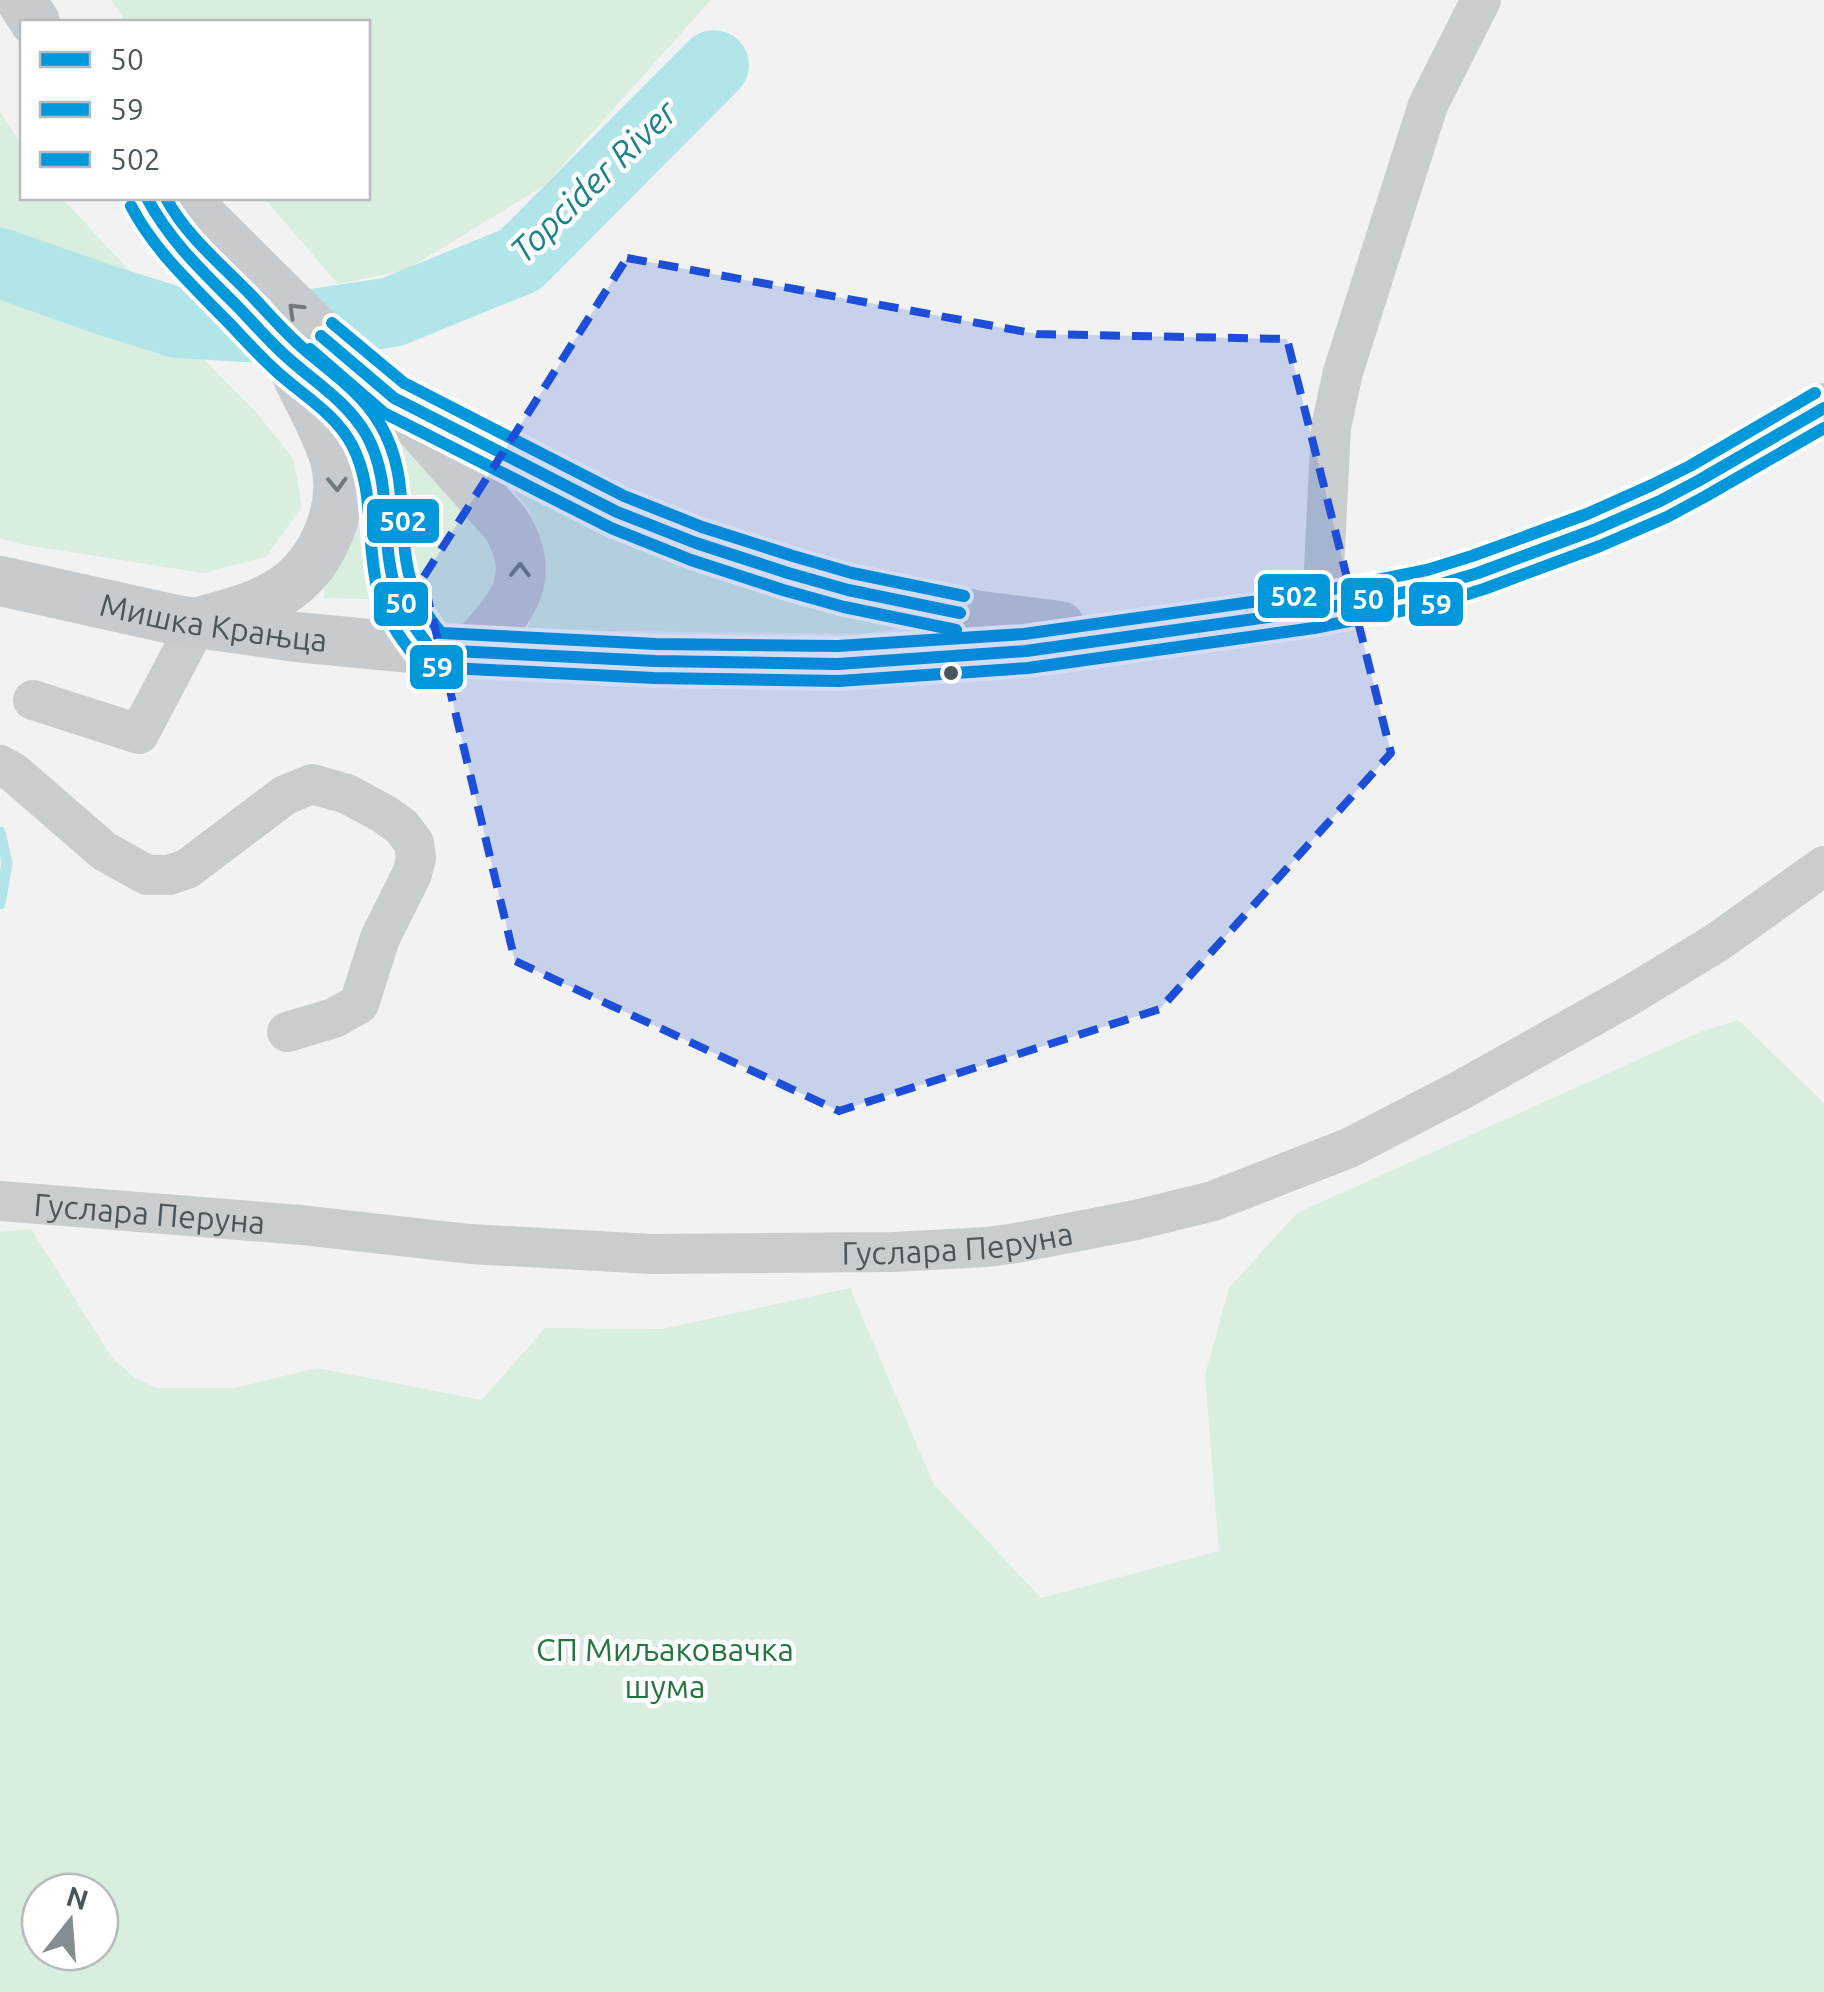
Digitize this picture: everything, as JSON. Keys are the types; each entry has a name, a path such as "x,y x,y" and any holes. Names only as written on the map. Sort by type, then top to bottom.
{"main road":[{"path":"148,200 169,236 291,361 340,399 369,440 384,484 394,584 400,603 452,651 500,620 519,590 522,558 506,524 394,398 326,340 181,200"},
{"path":"198,622 240,611 284,590 302,575 334,518 339,479 334,456 291,361"},
{"path":"394,398 616,512 788,573 848,590 980,616 1150,634"},
{"name":"Мишка Крањца","path":"0,580 159,617 296,637 452,651 655,661 838,664 1026,651 1322,609 1478,574 1594,530 1698,482 1824,408"}],"street":[{"path":"1322,609 1331,427 1344,372 1428,105 1480,0"},
{"path":"33,700 139,734 198,622"},
{"path":"0,764 104,851 147,875 187,869 285,795 312,784 346,794 402,827 414,843 416,858 380,938 359,1004 334,1018 287,1032"},
{"name":"Гуслара Перуна","path":"0,1201 470,1244 652,1254 892,1252 1016,1244 1213,1201 1349,1148 1629,996 1716,943 1824,866"}],"highlighted area":[{"path":"627,258 1037,334 1287,339 1391,753 1160,1009 839,1111 515,961 423,578"}],"green space":[{"path":"111,0 711,0 545,185 406,270 338,284 266,200 370,200 370,20 125,20"},
{"path":"0,112 20,143 20,200 64,200 164,308 0,250"},
{"path":"0,278 183,338 255,411 293,458 302,506 266,557 203,573 0,538"},
{"path":"389,420 508,564 475,625 452,628 440,622 409,584"},
{"path":"515,486 895,624 891,630 859,634 527,630 538,599 536,530 529,510 515,493"},
{"path":"363,523 369,529 369,599 324,598 326,571 357,524"},
{"name":"СП Миљаковачка шума","path":"1738,1020 1824,1103 1824,1992 0,1992 0,1232 31,1229 112,1358 134,1377 156,1388 235,1388 317,1368 482,1400 545,1328 662,1329 850,1288 933,1483 1041,1598 1219,1551 1205,1375 1229,1288 1297,1213 1700,1032"}],"waterway":[{"name":"Topcider River","path":"0,263 178,323 279,329 392,312 520,260 714,65"},
{"path":"0,832 7,863 0,904"}],"transit line":[{"name":"50","path":"148,200 165,228 198,267 282,352 340,403 366,434 380,472 396,591 407,615 432,650 655,661 838,664 1026,651 1311,611 1431,587 1594,530 1698,481 1824,408"},
{"name":"502","path":"167,200 205,249 291,337 355,393 380,424 396,466 404,547 413,588 441,633 656,644 838,646 1024,634 1308,594 1427,570 1587,514 1690,466 1815,393"},
{"name":"59","path":"131,206 150,237 185,278 269,365 345,434 364,479 381,601 403,641 429,667 654,678 839,681 1028,668 1314,628 1436,604 1600,546 1667,517 1824,428"},
{"name":"502","path":"332,323 404,383 624,496 702,527 793,556 852,573 964,596"},
{"name":"50","path":"321,336 394,398 617,512 788,573 960,613"},
{"name":"59","path":"310,349 384,413 611,528 783,590 956,630"}]}
